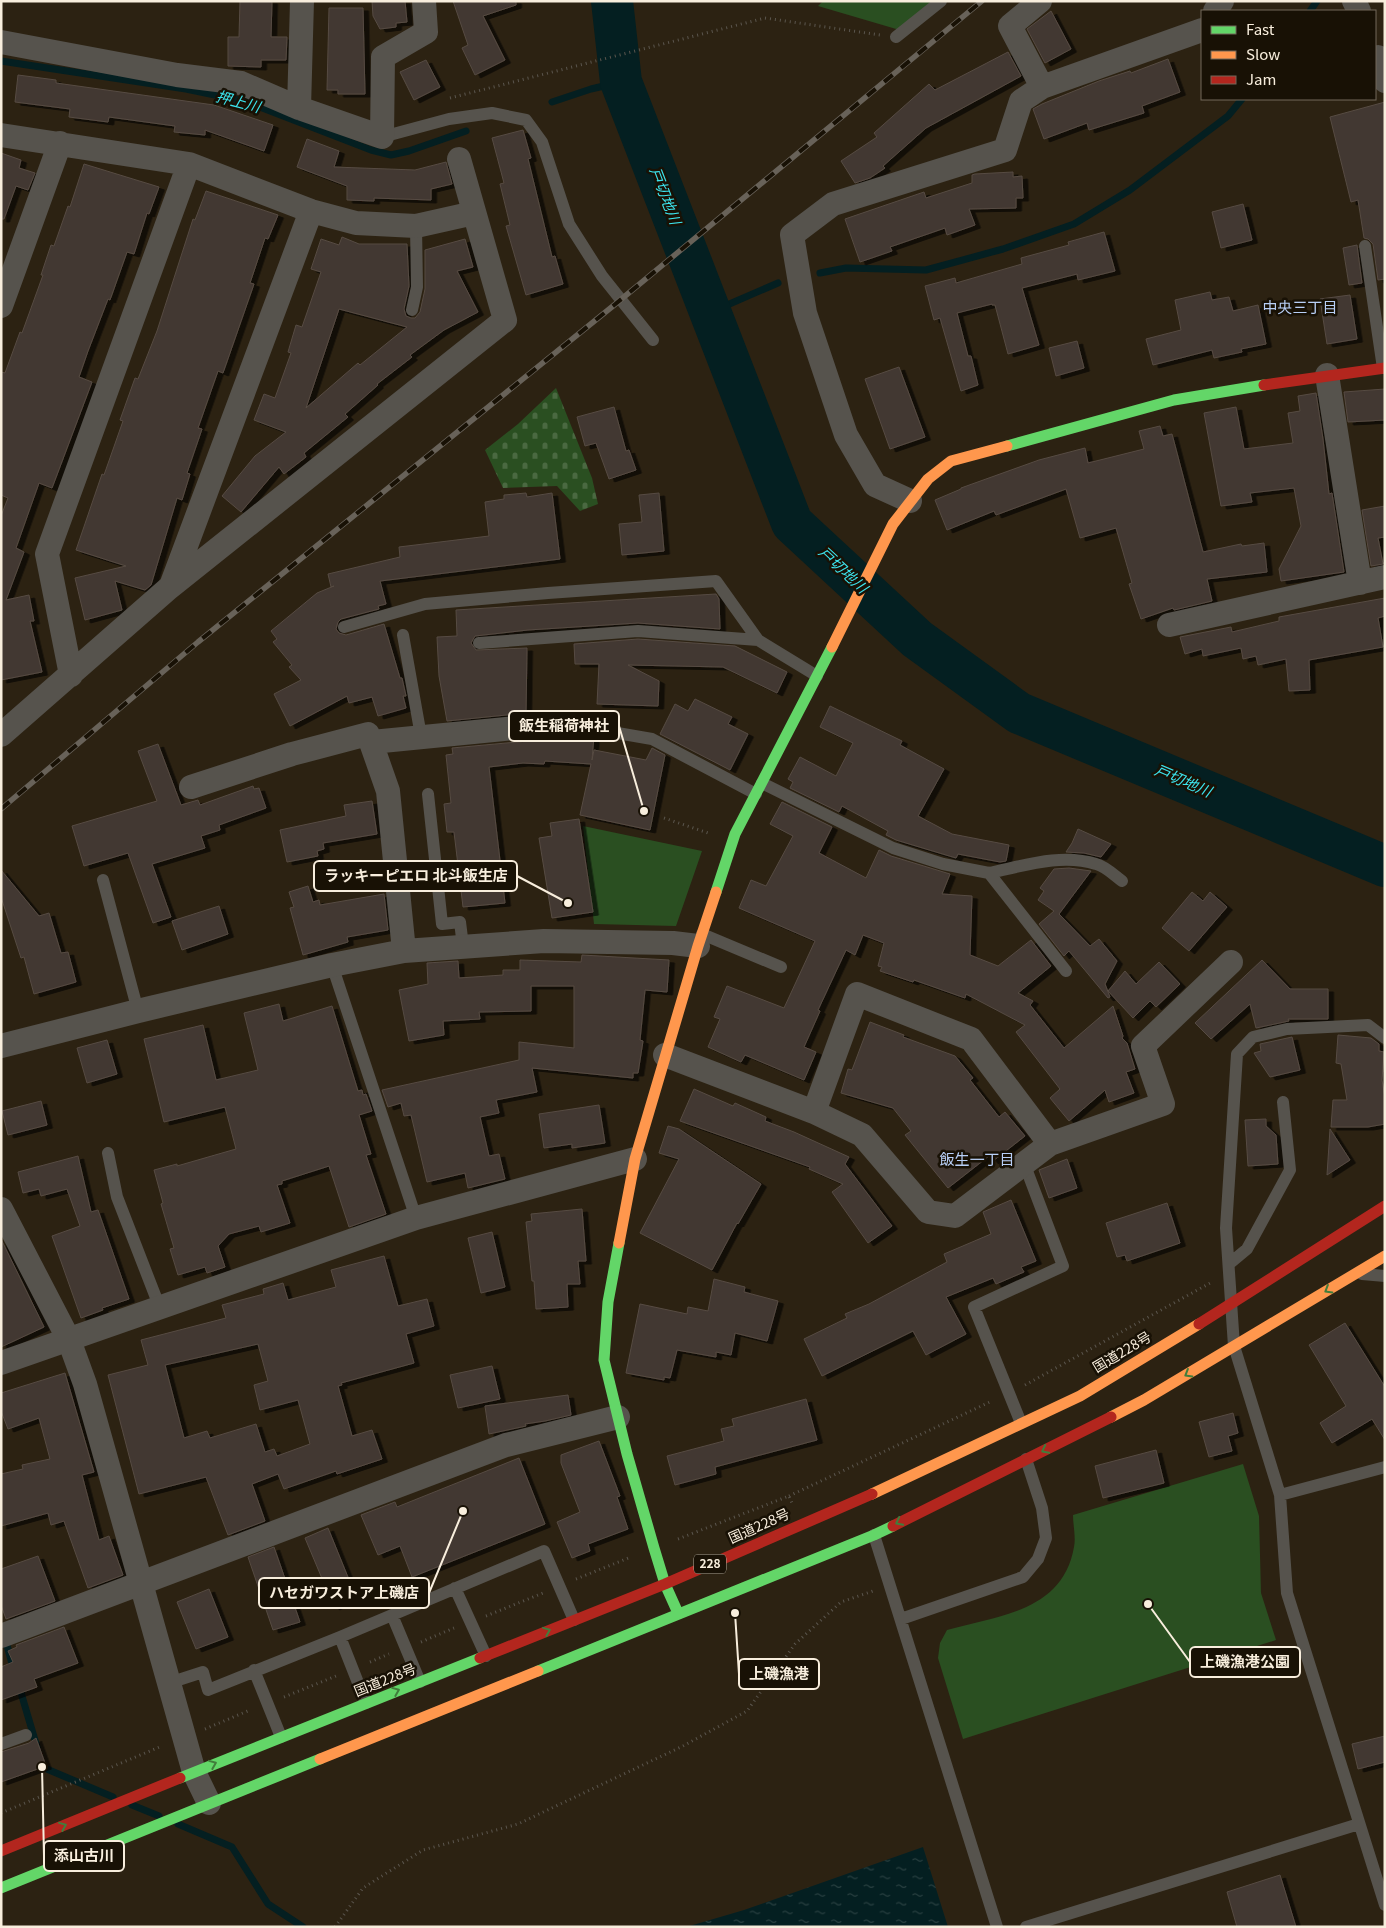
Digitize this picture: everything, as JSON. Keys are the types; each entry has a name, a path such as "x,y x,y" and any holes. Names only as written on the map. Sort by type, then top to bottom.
{"main road":[{"path":"678,1613 665,1584 654,1548 604,1360 608,1302 635,1159 700,940 735,834 893,524 928,479 950,461 1174,400 1327,374 1384,368"},
{"name":"国道228号","path":"1,1851 665,1584 844,1507 1080,1396 1231,1304 1385,1206"},
{"name":"228","path":"1,1888 874,1535 1144,1400 1385,1256"}],"street":[{"path":"299,108 302,1"},
{"path":"1,42 177,76 241,83 299,108 382,137 383,56 426,32 424,1"},
{"path":"1040,1 1010,26 1042,87"},
{"path":"910,500 875,485 846,435 805,313 792,236 833,204 1006,150 1021,101 1042,87 1201,30"},
{"path":"1379,54 1385,81"},
{"path":"1,134 189,164 311,211 356,223 416,226 474,213"},
{"path":"1,306 60,143"},
{"path":"1,735 170,587 505,320 459,159"},
{"path":"71,675 47,554 189,164"},
{"path":"170,587 311,211"},
{"path":"1327,374 1360,583"},
{"path":"1169,625 1385,577"},
{"path":"372,742 526,727"},
{"path":"191,787 292,754 368,734 388,791 404,951"},
{"path":"1,1046 138,1010 332,965 404,951 544,941 673,943 700,940"},
{"path":"665,1055 814,1112 862,1135 928,1212 955,1216 1050,1144 1163,1104 1144,1046 1231,962"},
{"path":"814,1112 856,994 971,1039 1050,1144"},
{"path":"1,1363 416,1218 635,1159"},
{"path":"1,1209 69,1340 85,1384 194,1772 209,1803"},
{"path":"1,1636 506,1446 618,1418"}],"lane":[{"path":"896,37 940,1"},
{"path":"382,137 449,119 492,113 526,120 542,142 569,224 602,276 653,340"},
{"path":"412,310 417,287 416,226"},
{"path":"1364,246 1384,368"},
{"path":"344,626 425,604 716,581 758,640"},
{"path":"480,643 638,631 758,640 819,672"},
{"path":"403,635 421,736"},
{"path":"600,730 652,739 894,848 943,864 989,873 1048,861 1075,860 1098,864 1122,881"},
{"path":"428,794 442,924 460,922 463,946"},
{"path":"989,873 1066,971"},
{"path":"103,880 138,1010"},
{"path":"700,940 782,968"},
{"path":"332,965 416,1218"},
{"path":"1385,1038 1368,1025 1287,1029 1253,1037 1237,1054 1226,1228 1234,1346 1280,1495 1287,1593 1385,1905"},
{"path":"1229,1268 1247,1249 1290,1170 1283,1102"},
{"path":"108,1153 118,1197 160,1308"},
{"path":"1020,1423 974,1307 1062,1266 1024,1163"},
{"path":"1356,1274 1385,1276"},
{"path":"901,1619 1023,1577 1038,1559 1046,1538 1042,1508 1026,1459"},
{"path":"1280,1495 1385,1467"},
{"path":"874,1535 997,1927"},
{"path":"169,1683 203,1672 208,1690 544,1551 574,1620"},
{"path":"455,1588 486,1656"},
{"path":"392,1615 420,1682"},
{"path":"340,1637 366,1704"},
{"path":"254,1670 281,1737"},
{"path":"1,1744 26,1735"},
{"path":"1026,1927 1359,1824"}],"path":[{"path":"535,78 765,18 896,37"},
{"path":"664,818 710,834"},
{"path":"1,1813 184,1737 654,1548 789,1496 1009,1394 1229,1268"},
{"path":"789,1496 801,1524"},
{"path":"336,1927 363,1888 423,1850 518,1824 683,1746 747,1711 795,1644 841,1602 890,1585"}],"green space":[{"path":"823,1 938,1 903,31 818,6"},
{"path":"556,388 592,478 598,504 580,511 557,486 503,488 485,450 518,424"},
{"path":"583,826 702,851 676,926 594,924"},
{"path":"1243,1464 1259,1516 1261,1593 1276,1640 963,1739 938,1658 940,1643 947,1630 1007,1614 1043,1598 1057,1585 1068,1568 1074,1547 1073,1515"}],"water":[{"path":"923,1847 948,1927 686,1927 744,1910"}],"building":[{"path":"240,1 272,1 271,37 287,37 286,60 261,60 261,67 228,66 228,37 239,37"},
{"path":"372,1 405,1 407,22 396,23 396,27 380,29 373,16"},
{"path":"453,1 516,1 516,5 483,16 505,60 475,75 462,48 468,45"},
{"path":"329,8 363,8 365,94 338,94 338,90 327,90"},
{"path":"1051,11 1071,49 1045,63 1027,29"},
{"path":"1008,52 1021,76 926,128 883,166 885,168 870,178 855,183 841,161 877,137 874,133 929,84 935,90"},
{"path":"1168,59 1180,92 1142,106 1144,113 1089,130 1087,123 1044,139 1033,109 1099,81 1130,71 1131,73"},
{"path":"426,60 440,87 414,100 400,72"},
{"path":"18,75 56,80 56,83 214,105 273,125 264,151 205,130 205,135 174,132 175,126 109,117 108,122 69,117 70,109 15,102"},
{"path":"1385,102 1385,279 1378,280 1373,244 1364,238 1358,200 1351,202 1330,117"},
{"path":"523,130 531,158 528,159 552,257 555,256 563,284 526,295 506,226 510,225 500,184 504,183 492,138"},
{"path":"307,139 339,151 334,167 415,170 446,162 452,184 431,189 431,200 374,198 374,201 347,200 347,186 297,167"},
{"path":"1,153 21,160 19,168 35,173 28,190 16,186 4,219 1,219"},
{"path":"84,164 159,187 149,214 147,213 134,254 127,252 110,300 108,299 88,351 79,377 92,382 52,488 39,483 16,548 24,552 6,600 29,595 34,621 30,621 42,672 1,680 1,516 8,498 1,495 1,372 5,373 20,332 22,333 43,275 41,275 51,245 54,246 68,206 70,207"},
{"path":"1013,172 1013,177 1022,176 1023,198 1016,198 1016,208 969,209 975,225 947,235 945,228 890,247 892,251 860,262 845,219 924,192 926,198 972,183 972,175 975,174"},
{"path":"206,191 278,215 268,239 265,238 250,283 254,284 223,373 218,371 198,428 202,429 187,473 190,474 182,500 177,498 151,585 145,590 115,581 122,610 85,620 75,578 126,566 76,550 102,474 104,475 123,421 120,420 135,378 138,379 157,331 193,219 195,220"},
{"path":"1243,204 1252,240 1221,248 1212,212"},
{"path":"1104,232 1115,271 1078,280 1077,274 1022,288 1039,345 1008,354 995,305 992,304 957,313 978,385 961,391 940,318 934,320 925,286 955,278 956,283 1022,264 1021,258 1069,245 1068,242"},
{"path":"342,237 359,244 407,244 409,286 404,309 406,316 415,318 420,312 425,289 425,250 465,239 473,267 457,271 478,312 444,330 410,355 412,357 377,384 345,414 348,417 304,453 306,457 284,474 279,467 241,512 222,496 255,456 286,432 254,420 264,394 275,398 291,353 288,352 296,325 302,327 321,272 311,269 321,239 339,245","holes":["339,309 407,327 360,365 358,363 306,408"]},
{"path":"1357,245 1362,283 1349,285 1343,248"},
{"path":"1210,292 1212,300 1229,297 1233,311 1258,305 1266,344 1241,349 1242,352 1214,358 1212,350 1153,365 1146,339 1181,330 1175,300"},
{"path":"1350,295 1357,339 1327,344 1320,299"},
{"path":"1077,341 1084,368 1056,376 1049,348"},
{"path":"899,367 925,437 890,449 865,379"},
{"path":"1385,389 1385,420 1348,422 1344,392"},
{"path":"1316,393 1329,494 1332,493 1344,572 1281,581 1279,569 1301,526 1294,488 1250,493 1252,502 1221,506 1204,413 1236,407 1244,449 1293,443 1288,413 1300,411 1298,396"},
{"path":"614,407 626,451 629,450 636,470 609,479 596,443 585,446 577,417"},
{"path":"1160,426 1163,436 1172,434 1203,552 1241,544 1242,546 1264,543 1267,572 1207,579 1212,601 1174,610 1173,608 1141,619 1129,584 1132,583 1116,528 1080,538 1066,489 996,515 994,511 947,530 935,500 961,488 1039,460 1085,448 1088,463 1144,449 1139,431"},
{"path":"526,493 527,497 552,493 560,559 380,581 386,604 378,606 379,609 341,619 336,629 339,633 346,635 384,624 400,678 402,678 406,696 403,696 406,708 378,716 372,697 349,703 347,696 290,726 274,694 301,680 289,667 292,665 273,642 277,639 271,631 317,593 334,586 331,587 328,574 400,557 399,547 489,536 485,502 504,499 504,495"},
{"path":"659,493 664,551 622,555 619,524 642,522 639,495"},
{"path":"1385,506 1385,537 1378,538 1383,564 1371,566 1362,510"},
{"path":"716,594 719,599 720,629 638,623 528,630 475,636 471,643 476,650 527,648 526,713 447,721 439,676 437,637 457,636 456,610"},
{"path":"1385,598 1385,616 1378,618 1383,647 1309,660 1310,690 1289,691 1286,659 1258,665 1256,656 1243,659 1241,648 1203,656 1202,649 1185,654 1180,637 1231,627 1232,632 1279,621 1279,617"},
{"path":"638,639 735,646 787,672 777,693 723,667 628,665 659,681 658,706 597,704 599,664 575,664 574,644"},
{"path":"695,699 732,717 728,724 748,734 730,770 660,734 675,704 688,711"},
{"path":"830,706 902,741 900,745 944,769 918,816 952,834 1009,845 1006,861 1000,862 958,854 956,858 896,840 886,835 888,831 842,806 839,812 790,788 793,782 788,779 800,757 836,776 853,743 820,727"},
{"path":"539,732 594,735 592,760 594,750 646,760 652,748 665,755 650,830 580,815 591,764 545,761 544,764 523,763 489,767 505,903 463,907 454,832 447,832 444,804 451,803 446,755 453,754 452,748 528,741"},
{"path":"158,744 181,805 198,800 200,805 253,786 254,789 259,788 266,808 219,825 220,830 201,836 205,848 152,864 171,917 153,923 128,853 84,866 72,826 157,801 138,751"},
{"path":"372,801 377,834 323,843 324,849 317,851 318,856 287,862 280,830 346,816 344,805"},
{"path":"782,802 832,827 819,853 866,878 879,850 891,856 950,874 942,894 972,896 970,955 998,966 1031,940 1051,966 1018,993 1033,1001 1030,1005 1064,1048 1113,1006 1123,1036 1122,1038 1127,1043 1135,1069 1126,1072 1134,1093 1109,1102 1105,1090 1069,1121 1050,1098 1060,1089 1016,1032 1025,1025 966,994 965,998 914,980 913,982 880,971 882,967 878,966 884,943 863,935 855,955 846,950 818,1010 820,1011 804,1047 816,1052 804,1080 745,1055 741,1062 708,1047 720,1019 714,1017 727,986 784,1008 815,941 739,908 751,880 766,886 793,836 770,824"},
{"path":"579,819 593,912 552,918 539,838 552,836 550,823"},
{"path":"1078,829 1111,844 1101,857 1084,853 1066,852"},
{"path":"1069,868 1091,871 1059,914 1090,946 1099,939 1117,961 1105,984 1110,997 1108,998 1069,951 1064,956 1039,924 1054,911 1038,900 1044,891 1040,888 1054,869"},
{"path":"1,870 39,916 49,913 61,953 68,952 76,982 34,994 24,957 21,958 1,897"},
{"path":"308,886 313,902 319,900 320,905 384,894 388,930 347,937 348,942 303,955 290,908 294,907 289,892"},
{"path":"1192,892 1203,901 1210,892 1227,907 1189,951 1162,928"},
{"path":"219,906 228,934 182,950 172,921"},
{"path":"582,955 669,960 667,992 645,990 640,1040 643,1041 638,1073 633,1073 633,1078 532,1068 537,1092 496,1100 499,1113 480,1117 489,1156 499,1154 505,1179 468,1188 465,1173 427,1182 411,1115 404,1116 401,1103 388,1107 382,1090 519,1060 519,1042 574,1048 574,986 531,986 531,1011 479,1012 480,1019 443,1021 444,1035 409,1041 399,990 428,984 427,963 458,961 459,978 503,975 503,970 520,970 520,960 581,962"},
{"path":"1262,960 1290,989 1328,989 1328,1019 1288,1019 1289,1021 1256,1028 1250,1004 1211,1039 1195,1023"},
{"path":"1159,962 1180,984 1156,1007 1150,1001 1133,1018 1108,991 1125,971 1136,984"},
{"path":"279,1004 283,1021 332,1006 358,1091 362,1090 363,1095 366,1094 372,1111 359,1115 371,1154 366,1155 386,1214 349,1227 329,1166 282,1181 282,1184 277,1185 290,1223 261,1232 259,1226 229,1234 218,1246 225,1267 207,1273 205,1267 178,1275 170,1249 174,1248 161,1204 163,1203 154,1170 177,1164 177,1166 236,1149 225,1107 164,1122 144,1039 203,1025 216,1080 258,1070 244,1013"},
{"path":"870,1022 904,1035 903,1037 955,1056 973,1078 970,1080 999,1117 1005,1112 1025,1136 993,1161 989,1156 948,1188 905,1135 911,1131 893,1108 841,1093 848,1069 852,1070"},
{"path":"1338,1035 1371,1038 1379,1044 1379,1051 1384,1052 1382,1080 1385,1098 1385,1124 1368,1127 1331,1127 1333,1100 1347,1100 1341,1064 1336,1063"},
{"path":"1292,1037 1300,1070 1270,1077 1254,1053 1261,1051 1260,1044"},
{"path":"107,1040 117,1074 87,1083 77,1048"},
{"path":"694,1089 733,1106 735,1103 766,1117 765,1121 849,1157 845,1164 892,1226 868,1243 832,1192 843,1184 809,1169 810,1167 680,1121"},
{"path":"41,1101 47,1125 8,1135 2,1111"},
{"path":"599,1105 605,1143 572,1148 572,1144 544,1148 539,1114"},
{"path":"1266,1119 1266,1126 1276,1135 1278,1164 1248,1166 1245,1120"},
{"path":"668,1126 679,1129 761,1184 737,1223 712,1270 640,1233 679,1159 659,1153"},
{"path":"1330,1129 1350,1160 1327,1175"},
{"path":"78,1156 91,1212 98,1210 129,1299 102,1308 103,1310 81,1318 52,1236 80,1226 67,1189 41,1196 39,1189 23,1193 18,1172"},
{"path":"1067,1159 1077,1188 1049,1198 1039,1170"},
{"path":"1011,1200 1036,1261 1021,1267 1024,1272 996,1284 993,1278 946,1297 966,1334 926,1355 913,1331 822,1376 804,1339 847,1318 845,1314 869,1304 947,1262 944,1254 991,1234 983,1212"},
{"path":"1167,1203 1180,1243 1127,1261 1125,1255 1117,1257 1106,1223"},
{"path":"582,1209 586,1261 578,1261 580,1284 567,1284 568,1307 536,1309 526,1222 532,1221 531,1214"},
{"path":"492,1232 505,1287 481,1293 468,1238"},
{"path":"1,1239 44,1327 1,1347"},
{"path":"384,1256 398,1306 427,1299 434,1326 406,1334 414,1363 341,1383 342,1385 338,1386 352,1436 372,1430 382,1459 337,1474 336,1471 284,1489 278,1474 252,1484 265,1521 228,1535 206,1477 139,1494 108,1375 148,1365 141,1340 226,1318 222,1305 264,1294 263,1289 283,1283 288,1300 336,1287 331,1270","holes":["258,1344 268,1381 254,1385 260,1410 298,1400 310,1444 277,1456 274,1449 265,1452 256,1424 210,1438 207,1431 184,1438 165,1365"]},
{"path":"714,1279 745,1287 744,1292 778,1301 767,1341 735,1333 731,1355 716,1352 716,1357 677,1350 670,1378 664,1377 664,1380 626,1373 640,1304 687,1314 688,1307 708,1311"},
{"path":"1345,1323 1385,1387 1385,1440 1372,1419 1332,1443 1320,1423 1346,1406 1309,1345"},
{"path":"492,1366 500,1399 458,1408 450,1375"},
{"path":"65,1373 94,1472 82,1475 99,1540 109,1536 123,1575 88,1588 64,1521 51,1525 48,1513 1,1526 1,1474 23,1469 22,1465 50,1459 39,1418 8,1429 1,1411 1,1393"},
{"path":"568,1395 571,1415 525,1424 526,1426 489,1434 485,1406"},
{"path":"806,1399 817,1440 715,1467 716,1474 675,1485 667,1456 724,1441 721,1429 734,1426 732,1419"},
{"path":"1233,1413 1238,1433 1228,1436 1232,1451 1209,1457 1199,1422"},
{"path":"599,1441 620,1496 617,1497 628,1529 588,1544 590,1551 572,1558 557,1522 580,1512 561,1463 561,1455"},
{"path":"1156,1450 1164,1483 1103,1498 1095,1466"},
{"path":"519,1458 545,1524 412,1577 400,1546 378,1555 361,1515 395,1502 397,1507"},
{"path":"328,1528 356,1597 334,1607 305,1538"},
{"path":"274,1547 300,1622 273,1630 248,1557"},
{"path":"38,1556 55,1601 6,1619 1,1605 1,1569"},
{"path":"209,1589 228,1637 196,1649 177,1602"},
{"path":"64,1627 78,1663 34,1679 37,1687 1,1700 1,1667 13,1662 8,1651 17,1647 16,1645"},
{"path":"1385,1736 1385,1762 1358,1769 1352,1744"},
{"path":"36,1738 46,1766 1,1782 1,1752 29,1743"},
{"path":"1280,1875 1296,1927 1237,1927 1227,1892"}],"waterway":[{"name":"戸切地川","path":"612,1 621,82 792,523 917,639 1019,713 1385,866"},
{"path":"1311,10 1317,1"},
{"name":"押上川","path":"1,61 186,89 244,101 371,150 391,155 409,151 466,131"},
{"name":"押上川","path":"552,102 591,89 621,82"},
{"path":"820,273 846,268 926,270 1003,249 1074,224 1130,190 1228,116 1241,100"},
{"path":"711,312 778,283"},
{"path":"5,1638 14,1671"},
{"path":"19,1686 37,1747"},
{"path":"40,1760 42,1767 113,1797"},
{"path":"132,1805 159,1816"},
{"path":"178,1824 232,1847 268,1904 303,1927"}],"railway":[{"path":"1,809 198,642 613,306 982,1"}],"traffic: fast":[{"path":"1007,446 1174,400 1264,385"},
{"path":"716,892 735,834 832,647"},
{"path":"619,1243 608,1302 604,1360 627,1454 654,1548 665,1584 678,1613"},
{"path":"538,1671 893,1526"},
{"path":"180,1778 480,1658"},
{"path":"1,1888 320,1759"}],"traffic: slow":[{"path":"832,647 893,524 928,479 951,461 1007,446"},
{"path":"619,1243 635,1159 698,946 716,892"},
{"path":"1111,1417 1144,1400 1385,1256"},
{"path":"872,1494 1080,1396 1199,1324"},
{"path":"320,1759 538,1671"}],"traffic: jam":[{"path":"1264,385 1385,368"},
{"path":"1199,1324 1385,1206"},
{"path":"893,1526 1111,1417"},
{"path":"480,1658 665,1584 872,1494"},
{"path":"1,1851 180,1778"}],"place":[{"name":"飯生稲荷神社","path":"644,811"},
{"name":"ラッキーピエロ 北斗飯生店","path":"568,903"},
{"name":"ハセガワストア上磯店","path":"463,1511"},
{"name":"上磯漁港公園","path":"1148,1604"},
{"name":"上磯漁港","path":"735,1613"},
{"name":"添山古川","path":"42,1767"}],"district":[{"name":"中央三丁目","path":"1300,308"},
{"name":"飯生一丁目","path":"977,1160"}]}
